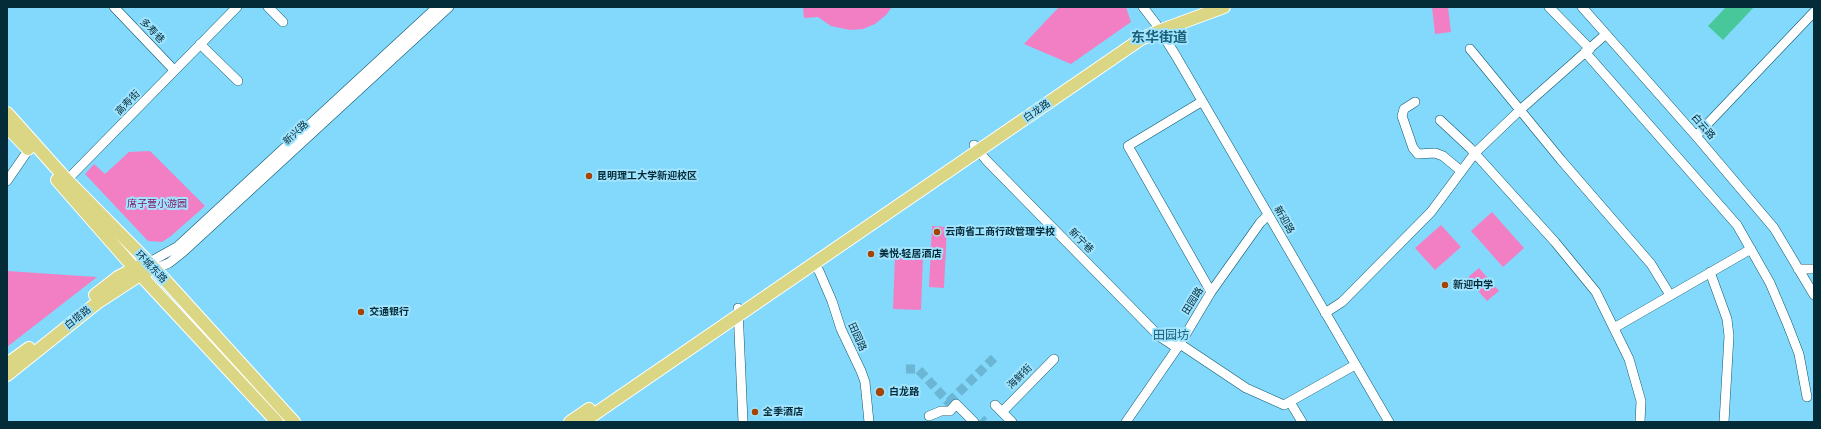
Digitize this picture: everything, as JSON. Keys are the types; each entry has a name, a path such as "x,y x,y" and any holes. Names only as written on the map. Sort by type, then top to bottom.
{"main road":[{"name":"白龙路","path":"583,422 738,312 977,148 1141,40 1158,27 1201,7"},
{"name":"白龙路","path":"1158,27 1224,7"},
{"name":"环城东路","path":"7,113 67,180 151,266 294,422"},
{"name":"环城东路","path":"7,127 29,149 137,271 277,422"},
{"name":"白龙路","path":"570,422 738,312 814,265 977,148"},
{"name":"白塔路","path":"7,364 118,277 151,266"},
{"name":"白塔路","path":"7,375 137,271"}],"street":[{"name":"多寿巷","path":"114,7 174,70"},
{"name":"高寿街","path":"67,180 237,7"},
{"path":"268,7 284,22"},
{"name":"新兴路","path":"151,266 177,247 438,7"},
{"name":"新兴路","path":"151,266 169,263 183,252 449,7"},
{"name":"新迎路","path":"1143,7 1158,27 1176,56 1201,102 1355,365 1385,420"},
{"path":"1549,7 1737,225 1770,283 1799,354 1807,397"},
{"name":"白云路","path":"1582,7 1696,136 1774,228 1814,295"},
{"path":"1696,136 1814,12"},
{"path":"1325,313 1342,302 1431,212 1475,153 1520,110 1606,34"},
{"path":"202,42 238,81"},
{"path":"1470,49 1651,264 1670,295"},
{"path":"1201,102 1128,146 1212,292"},
{"path":"1415,102 1404,109 1402,116 1413,148 1418,154 1435,153 1443,156 1461,171"},
{"path":"1440,120 1475,153 1555,242 1596,292 1629,359 1641,401 1640,422"},
{"name":"新宁巷","path":"977,148 986,160 1159,336 1246,388 1284,405 1290,402"},
{"path":"7,180 29,149"},
{"name":"田园路","path":"1126,422 1178,346 1212,292 1260,223 1268,215"},
{"path":"1614,328 1751,249"},
{"name":"田园路","path":"814,265 832,301 841,329 865,382 868,422"},
{"path":"1798,269 1814,269"},
{"path":"1710,272 1727,319 1729,336 1724,422"},
{"path":"738,312 743,422"},
{"name":"海鲜街","path":"1002,412 1054,358"},
{"path":"1302,422 1290,402 1355,365"},
{"path":"930,416 940,411 950,411 956,404 974,422"},
{"path":"995,405 1012,422"}],"green space":[{"path":"803,7 892,7 886,15 875,24 863,29 850,30 831,26 818,17 804,18"},
{"path":"1059,7 1126,7 1131,22 1071,64 1024,44"},
{"path":"1432,7 1448,7 1451,32 1435,34"},
{"name":"席子营小游园","path":"150,151 205,206 162,242 148,241 85,174 94,164 105,174 129,152"},
{"path":"1492,212 1524,248 1503,267 1471,231"},
{"path":"1441,225 1461,247 1435,270 1415,248"},
{"path":"932,226 947,227 944,288 929,287"},
{"path":"895,256 923,257 921,310 893,309"},
{"path":"1479,268 1499,291 1487,301 1467,278"},
{"path":"7,271 97,277 7,347"}],"shaded area":[{"path":"1726,7 1754,7 1723,40 1708,26"}],"tunnel":[{"path":"949,402 997,355"},
{"path":"906,369 918,369 952,406"},
{"path":"981,419 984,422"}],"place":[{"name":"昆明理工大学新迎校区","path":"589,176"},
{"name":"云南省工商行政管理学校","path":"937,232"},
{"name":"美悦·轻居酒店","path":"871,254"},
{"name":"新迎中学","path":"1445,285"},
{"name":"交通银行","path":"361,312"},
{"name":"白龙路","path":"880,392"},
{"name":"全季酒店","path":"755,412"}],"district":[{"name":"东华街道","path":"1159,38"},
{"name":"田园坊","path":"1171,336"}]}
